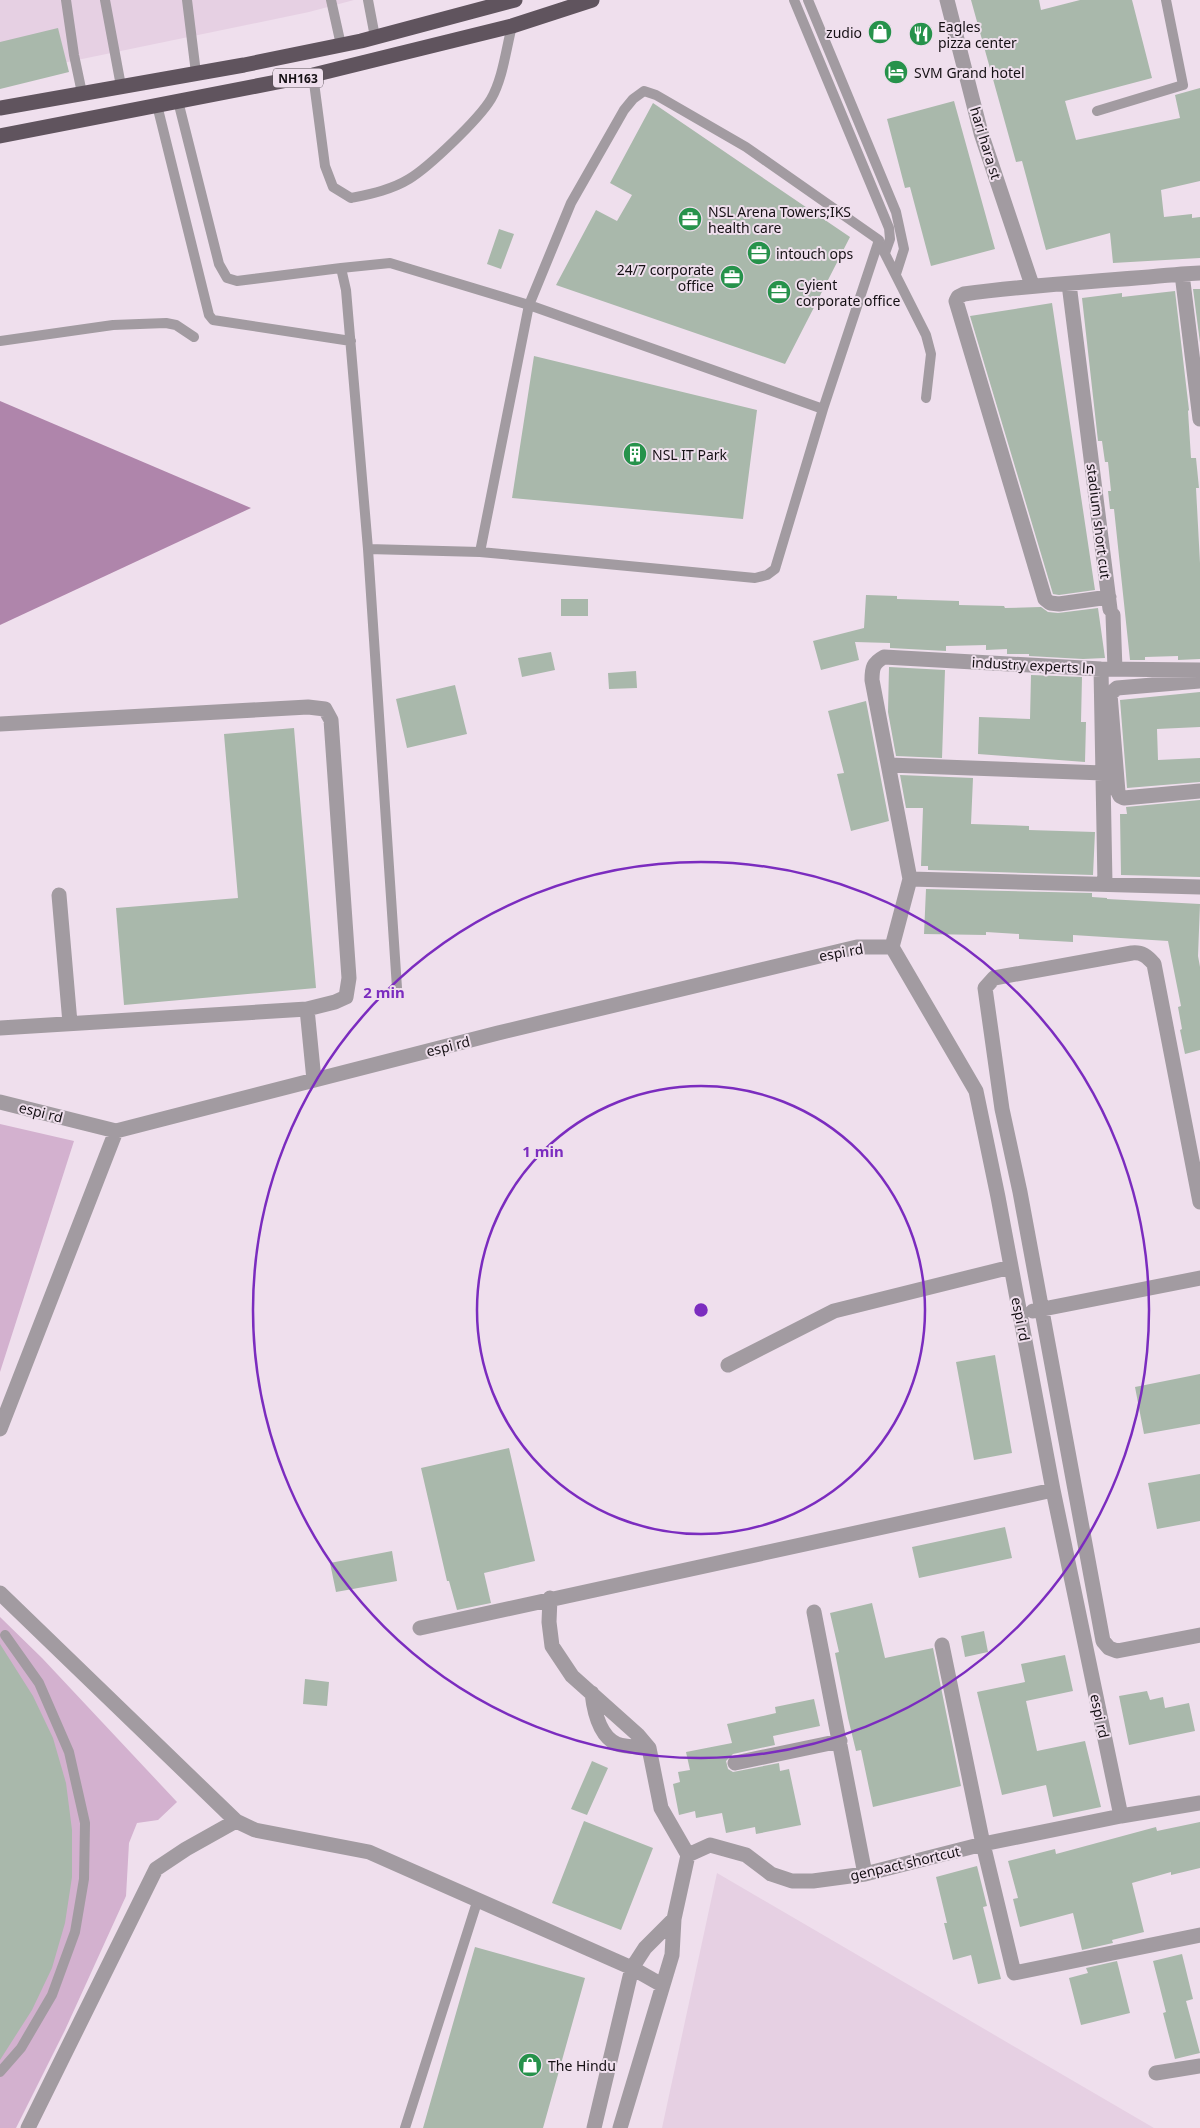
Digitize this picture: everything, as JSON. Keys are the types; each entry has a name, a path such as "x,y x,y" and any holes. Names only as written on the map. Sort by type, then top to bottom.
{"highway":[{"name":"NH163","path":"0,108 244,66 375,38 515,0"},
{"name":"NH163","path":"0,136 313,75 512,26 592,0"}],"street":[{"name":"hari hara st","path":"947,0 981,133 1032,284"},
{"path":"1032,284 1069,284 1200,273"},
{"path":"1182,274 1200,419"},
{"name":"stadium short cut","path":"1032,284 964,294 958,297 957,308 1045,599 1050,603 1058,604 1111,607 1069,284"},
{"path":"1105,884 1103,773 1111,607"},
{"name":"industry experts ln","path":"889,765 872,680 874,663 884,657 1108,669 1200,670"},
{"path":"1120,796 1118,792 1110,694 1112,691 1117,688 1200,681"},
{"path":"0,724 308,707 325,710 331,720 349,978 346,997 335,1002 307,1009 0,1028"},
{"path":"892,947 910,879 889,765 1103,773"},
{"path":"1104,797 1120,796 1124,798 1200,791"},
{"path":"910,879 1200,888"},
{"path":"59,895 70,1024"},
{"name":"espi rd","path":"0,1102 116,1131 498,1033 857,947 892,947 976,1091 998,1197 1053,1490 1121,1816"},
{"path":"1200,1202 1154,964 1141,952 994,978 988,982 985,988 1002,1109 1020,1192 1103,1641 1109,1648 1117,1651 1200,1634"},
{"path":"307,1009 314,1080"},
{"path":"981,1114 1002,1109"},
{"path":"0,1429 116,1131"},
{"path":"998,1197 1020,1192"},
{"path":"728,1365 834,1311 1011,1267"},
{"path":"1020,1314 1200,1278"},
{"path":"1043,1436 1064,1431"},
{"path":"1048,1463 1070,1458"},
{"path":"420,1628 550,1598 1053,1490"},
{"path":"0,1593 236,1821 255,1830 369,1852 632,1968 662,1984"},
{"path":"550,1598 549,1622 552,1646 572,1676 638,1735 649,1748 661,1808 688,1855 674,1919 672,1955 620,2128"},
{"path":"814,1612 865,1874"},
{"path":"942,1645 983,1844 1014,1973 1200,1935"},
{"path":"592,1693 598,1721 605,1736 618,1744 649,1748"},
{"path":"735,1763 840,1740"},
{"name":"genpact shortcut","path":"688,1855 710,1845 746,1856 770,1874 792,1881 813,1881 865,1874 983,1844 1121,1816 1200,1803"},
{"path":"28,2128 156,1869 186,1849 236,1821"},
{"path":"594,2128 632,1968 645,1948 674,1919"},
{"path":"1156,2073 1200,2066"}],"lane":[{"path":"66,0 82,93"},
{"path":"105,0 121,86"},
{"path":"186,0 196,73"},
{"path":"331,0 340,45"},
{"path":"368,0 375,38"},
{"path":"794,0 889,228 890,239 885,253"},
{"path":"808,0 896,212 904,249 896,274"},
{"path":"1098,111 1183,85 1166,0"},
{"path":"313,75 325,166 333,187 350,198 376,193 408,180 477,118 491,99 500,77 512,26"},
{"path":"480,552 529,305 571,203 624,110 633,99 644,91 656,95 746,147 878,240 926,335 931,354 926,398"},
{"path":"178,101 219,264 228,278 237,281 390,262 529,305 823,409"},
{"path":"157,105 209,315 213,320 351,342"},
{"path":"368,549 480,552 755,578 767,575 776,569 823,409 878,240"},
{"path":"341,268 346,290 351,342 368,549 397,988"},
{"path":"0,341 114,325 166,323 176,325 194,337"},
{"path":"0,2072 21,2048 52,1995 75,1932 84,1879 85,1823 69,1752 39,1683 5,1635"},
{"path":"405,2128 478,1900"}],"shaded area":[{"path":"0,0 354,0 309,12 0,76"},
{"path":"0,401 251,508 0,625"},
{"path":"0,1124 74,1141 0,1372"},
{"path":"0,1617 42,1658 177,1802 158,1820 137,1823 129,1843 126,1896 65,2030 16,2128 0,2128"},
{"path":"717,1873 1154,2128 662,2128"}],"building":[{"path":"971,0 1039,0 1041,10 1080,0 1132,0 1152,78 1065,101 1076,140 1180,118 1175,95 1200,88 1200,181 1161,190 1164,217 1192,214 1192,218 1200,217 1200,258 1113,263 1110,233 1046,250 1022,161 1016,162"},
{"path":"58,28 69,72 0,89 0,42"},
{"path":"954,101 995,249 931,266 910,187 905,188 887,119"},
{"path":"653,103 850,237 785,364 556,285 596,210 617,221 632,195 610,183"},
{"path":"499,229 514,234 501,269 487,264"},
{"path":"1193,289 1200,289 1200,343"},
{"path":"1175,291 1189,410 1191,458 1196,458 1199,488 1196,488 1200,563 1200,659 1178,660 1178,656 1145,657 1145,660 1130,660 1114,509 1110,509 1108,491 1111,491 1108,462 1105,462 1102,441 1098,441 1082,298 1122,293 1122,297"},
{"path":"1052,303 1095,590 1059,595 1053,594 970,316"},
{"name":"NSL IT Park","path":"534,356 757,410 743,519 512,498"},
{"path":"866,595 897,596 897,599 959,601 959,605 1004,606 1005,608 1041,607 1048,612 1058,613 1098,608 1105,658 1083,659 1007,654 1007,649 986,650 986,645 946,646 946,651 890,648 890,643 855,642 859,660 821,670 813,641 864,628"},
{"path":"561,599 588,599 588,616 561,616"},
{"path":"551,652 555,670 522,677 518,658"},
{"path":"889,667 945,670 942,758 896,756 888,712"},
{"path":"636,671 637,688 609,689 608,673"},
{"path":"1031,675 1082,677 1081,722 1086,722 1085,762 978,754 979,717 1030,719"},
{"path":"455,685 467,734 407,748 396,699"},
{"path":"1200,692 1200,727 1157,729 1158,760 1200,758 1200,782 1127,788 1120,700"},
{"path":"866,701 889,821 851,831 837,774 844,773 828,711"},
{"path":"294,728 316,988 124,1005 116,908 238,898 224,734"},
{"path":"900,775 973,778 971,824 1029,826 1029,830 1095,832 1093,875 928,870 928,866 921,866 923,808 906,808"},
{"path":"1200,800 1200,877 1121,875 1120,814 1127,814 1126,807"},
{"path":"926,889 1092,893 1092,897 1107,899 1200,904 1198,956 1200,967 1200,1050 1185,1054 1178,1007 1181,1006 1168,941 1073,935 1073,942 1019,939 1019,934 986,932 986,935 924,934"},
{"path":"995,1355 1012,1453 974,1460 956,1362"},
{"path":"1200,1374 1200,1424 1144,1434 1135,1387"},
{"path":"509,1448 535,1561 484,1573 491,1603 457,1610 449,1581 447,1581 421,1468"},
{"path":"1200,1474 1200,1521 1157,1529 1148,1483"},
{"path":"1005,1527 1012,1558 919,1578 912,1547"},
{"path":"392,1551 397,1581 336,1592 330,1563"},
{"path":"872,1603 885,1658 933,1648 961,1786 873,1807 861,1750 856,1751 848,1718 835,1653 839,1652 830,1613"},
{"path":"984,1631 988,1652 965,1657 961,1636"},
{"path":"0,1644 33,1696 53,1738 66,1783 72,1830 72,1877 65,1923 52,1968 32,2010 0,2060"},
{"path":"1065,1655 1073,1691 1026,1701 1037,1751 1085,1741 1101,1807 1053,1817 1046,1785 1002,1795 977,1692 1025,1682 1021,1664"},
{"path":"305,1679 329,1682 327,1706 303,1704"},
{"path":"1147,1691 1150,1700 1163,1697 1165,1708 1189,1703 1195,1731 1129,1745 1119,1696"},
{"path":"814,1699 820,1726 773,1736 775,1745 733,1754 726,1761 728,1769 733,1772 779,1763 780,1771 789,1769 801,1825 756,1834 755,1827 726,1833 722,1813 696,1818 695,1811 679,1815 673,1784 680,1782 678,1772 690,1770 686,1752 732,1743 727,1724 776,1713 775,1707"},
{"path":"592,1761 608,1768 587,1815 571,1809"},
{"path":"584,1821 653,1848 621,1930 552,1903"},
{"path":"1200,1822 1200,1868 1171,1875 1171,1872 1132,1883 1144,1932 1112,1940 1113,1943 1082,1950 1073,1913 1020,1927 1013,1899 1018,1898 1008,1861 1055,1849 1056,1854 1156,1827 1157,1831"},
{"path":"977,1866 987,1906 983,1907 1001,1979 978,1984 971,1955 953,1960 944,1923 947,1923 936,1877"},
{"path":"475,1947 585,1978 543,2128 423,2128"},
{"path":"1182,1954 1193,1999 1186,2001 1200,2053 1175,2059 1163,2013 1166,2012 1153,1961"},
{"path":"1117,1961 1130,2013 1081,2025 1069,1978 1088,1973 1086,1968"}],"place":[{"name":"zudio","path":"880,32"},
{"name":"Eagles pizza center","path":"921,34"},
{"name":"SVM Grand hotel","path":"896,72"},
{"name":"NSL Arena Towers;IKS health care","path":"690,219"},
{"name":"intouch ops","path":"759,253"},
{"name":"24/7 corporate office","path":"732,277"},
{"name":"Cyient corporate office","path":"779,292"},
{"name":"NSL IT Park","path":"635,454"},
{"name":"The Hindu","path":"530,2065"}]}
